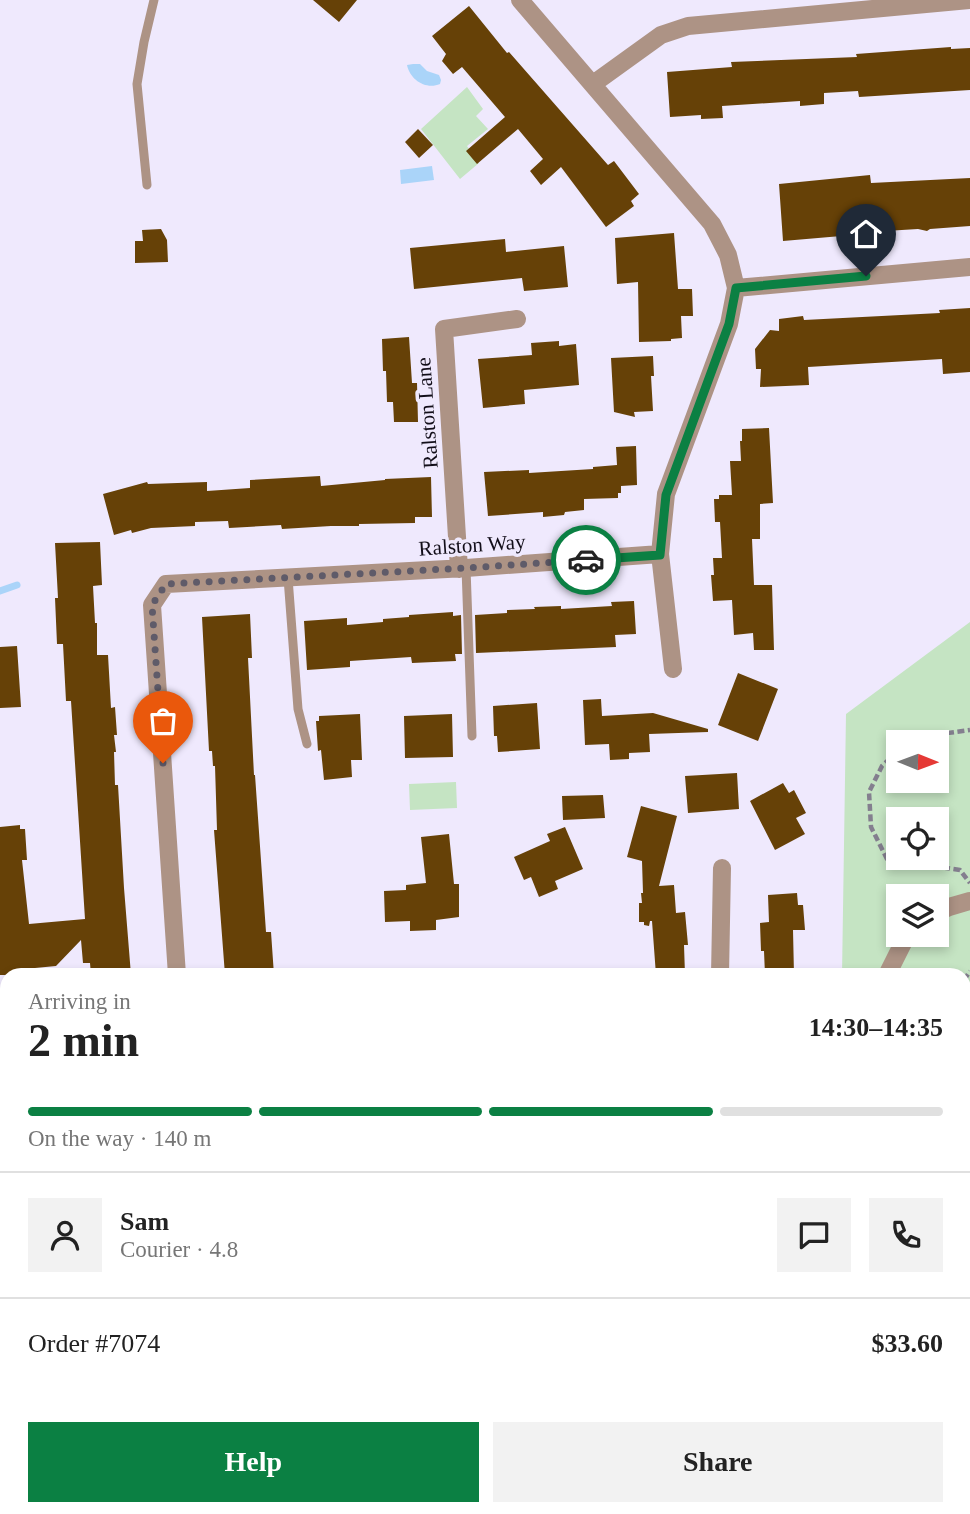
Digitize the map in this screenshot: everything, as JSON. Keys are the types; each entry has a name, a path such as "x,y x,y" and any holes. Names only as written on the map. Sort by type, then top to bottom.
{"street":[{"path":"520,0 712,224 728,255 736,288 729,324 666,495 660,555 673,669"},
{"path":"593,84 661,35 688,26 970,0"},
{"path":"736,288 970,267"},
{"name":"Ralston Lane","path":"463,568 444,329 517,319"},
{"name":"Ralston Way","path":"177,968 152,605 166,584 660,555"},
{"path":"720,968 722,868"},
{"path":"949,907 970,901"},
{"path":"890,968 901,947"}],"lane":[{"path":"147,185 137,84 154,0"},
{"path":"463,568 472,736"},
{"path":"288,578 298,709 307,744"}],"path":[{"path":"949,733 970,730"},
{"path":"886,762 869,792 871,827 887,859 960,870 970,884"}],"green space":[{"path":"467,87 483,109 476,116 488,129 467,146 479,163 460,179 421,129"},
{"path":"970,622 970,968 842,968 846,714"},
{"path":"456,782 457,808 410,810 409,784"}],"water":[{"path":"420,64 427,71 439,75 440,84 429,86 419,82 411,75 407,65"},
{"path":"432,166 434,180 401,184 400,170"}],"building":[{"path":"313,0 357,0 339,22"},
{"path":"469,6 507,53 509,52 608,165 614,161 639,194 631,201 634,206 606,227 561,167 541,185 530,171 543,159 518,129 477,164 466,151 505,117 462,67 453,74 442,61 446,54 432,36"},
{"path":"970,48 970,90 859,97 858,91 824,93 824,104 800,106 800,101 722,106 723,118 701,119 701,115 670,117 667,72 732,67 731,62 857,57 856,54"},
{"path":"418,129 433,145 419,158 405,142"},
{"path":"870,175 871,183 970,178 970,226 927,231 918,229 853,233 783,241 779,184"},
{"path":"161,229 167,240 168,262 135,263 135,241 143,241 142,230"},
{"path":"674,233 678,289 692,289 693,316 681,316 682,338 639,342 638,282 617,284 615,238"},
{"path":"505,239 506,252 564,246 568,287 524,291 522,278 414,289 410,248"},
{"path":"970,308 970,372 943,374 942,359 808,367 809,385 760,387 761,369 756,369 755,349 770,330 779,331 779,319 803,316 804,320 940,313 939,310"},
{"path":"409,337 412,383 417,383 418,422 394,422 393,402 387,402 382,339"},
{"path":"559,341 559,346 576,344 579,385 524,390 525,404 483,408 478,359 532,355 531,343"},
{"path":"653,356 653,411 634,412 635,417 614,412 611,358"},
{"path":"769,428 773,503 760,504 760,539 752,539 754,585 772,585 774,650 754,650 753,633 734,635 732,600 713,601 713,558 722,558 720,522 715,522 714,499 719,499 719,495 732,495 730,461 741,461 742,429"},
{"path":"636,446 637,485 621,486 618,498 584,499 584,510 565,512 564,515 543,517 543,512 488,516 484,472 529,470 529,473 617,465 616,447"},
{"path":"320,476 321,486 431,477 432,517 415,517 415,523 282,529 281,525 229,528 228,521 195,522 195,526 151,528 132,533 131,530 114,535 103,494 147,482 207,482 207,491 250,488 250,480"},
{"path":"100,542 102,585 93,586 97,655 108,655 111,708 115,707 115,785 118,785 130,968 90,968 90,963 83,963 81,940 56,966 0,968 0,827 20,825 20,829 25,829 27,860 22,860 29,924 85,919 71,701 66,701 63,644 57,644 55,543"},
{"path":"634,601 636,634 615,635 616,647 476,653 475,615 507,613 507,610 535,609 534,607 561,606 561,609 612,606 611,602"},
{"path":"453,612 453,616 461,615 462,654 455,654 456,661 412,663 411,657 350,661 350,667 307,670 304,621 347,618 347,625 383,622 383,619 409,615"},
{"path":"250,614 252,658 248,658 254,775 266,932 271,932 274,968 224,968 214,830 217,830 215,766 212,751 209,751 202,617"},
{"path":"17,646 21,707 0,708 0,647"},
{"path":"738,673 778,689 758,741 718,725"},
{"path":"601,699 602,716 653,713 708,729 708,732 649,734 650,752 629,753 629,759 610,760 609,744 585,745 583,700"},
{"path":"537,703 540,749 498,752 497,736 494,736 493,706"},
{"path":"360,714 362,760 351,760 352,777 324,780 316,721 319,721 319,716"},
{"path":"452,714 453,757 405,758 404,716"},
{"path":"737,773 739,809 688,813 685,776"},
{"path":"783,783 789,793 794,790 806,813 796,818 805,834 775,850 750,801"},
{"path":"603,795 605,818 563,820 562,796"},
{"path":"641,806 677,816 659,886 674,885 676,913 685,912 688,945 684,945 685,968 655,968 652,921 649,926 639,922 639,903 642,903 643,893 642,861 627,857"},
{"path":"565,827 583,869 555,881 558,889 539,897 531,877 524,880 514,857 550,841 547,834"},
{"path":"449,834 454,884 459,884 459,917 436,920 436,930 410,931 410,921 385,922 384,891 406,890 406,885 426,883 421,837"},
{"path":"797,893 798,905 803,905 805,930 793,930 794,968 765,968 760,923 769,922 768,895"}],"waterway":[{"path":"0,591 17,585"}],"way so far":[{"path":"163,763 152,605 166,584 586,560"}],"route":[{"path":"586,560 660,555 666,495 729,324 736,288 866,276"}]}
